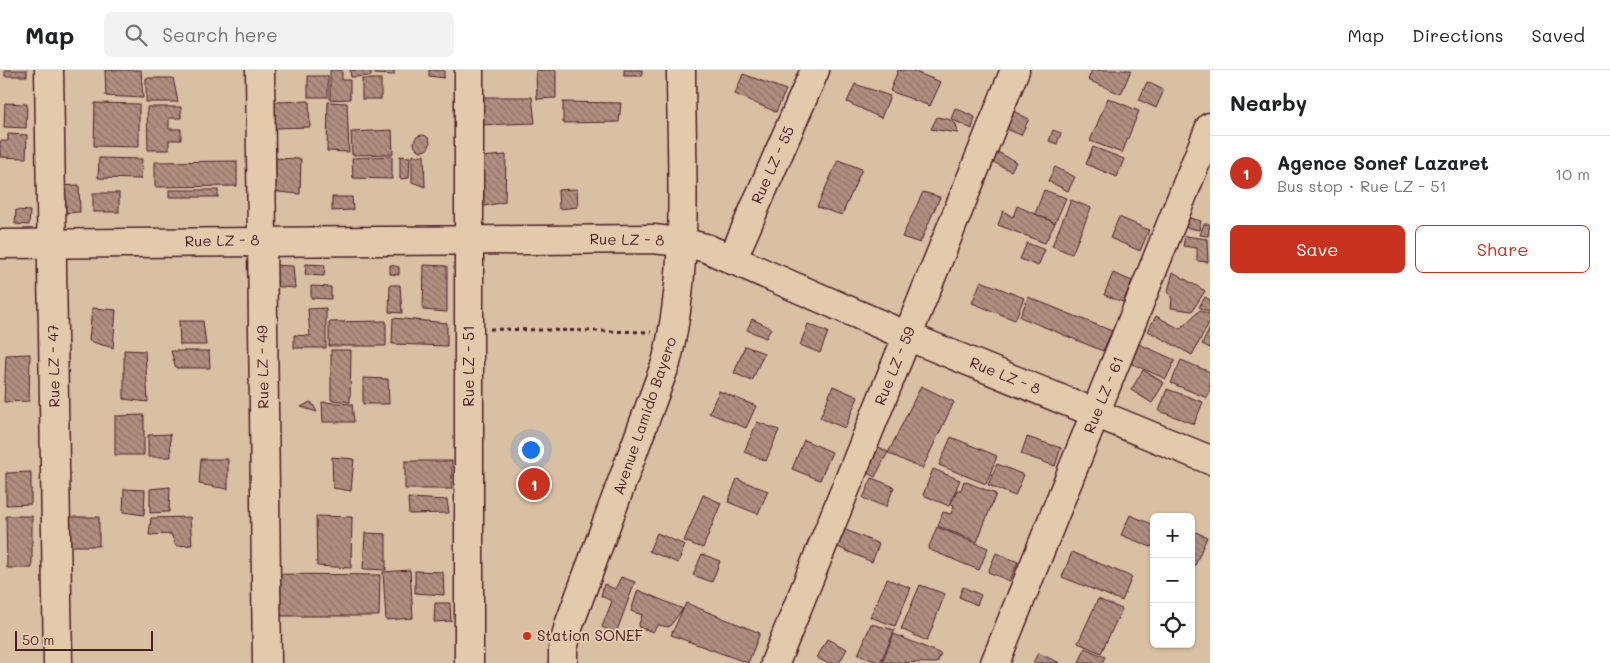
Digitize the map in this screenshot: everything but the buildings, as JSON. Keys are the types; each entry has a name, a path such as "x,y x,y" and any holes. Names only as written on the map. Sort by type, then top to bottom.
{"street":[{"name":"Rue LZ - 47","path":"49,70 58,663"},
{"name":"Rue LZ - 49","path":"260,70 267,663"},
{"name":"Rue LZ - 51","path":"469,663 470,70"},
{"name":"Avenue Lamido Bayero","path":"564,663 563,649 569,625 666,363 674,332 681,242 681,70"},
{"name":"Rue LZ - 55","path":"732,260 815,70"},
{"name":"Rue LZ - 59","path":"775,663 1015,70"},
{"name":"Rue LZ - 61","path":"995,663 1210,127"},
{"name":"Rue LZ - 8","path":"0,244 261,240 653,239 681,242 706,248 907,336 1210,460"}],"path":[{"path":"469,329 674,332"}],"place":[{"name":"Agence Sonef Lazaret","path":"534,484"},
{"name":"Station SONEF","path":"527,636"}]}
